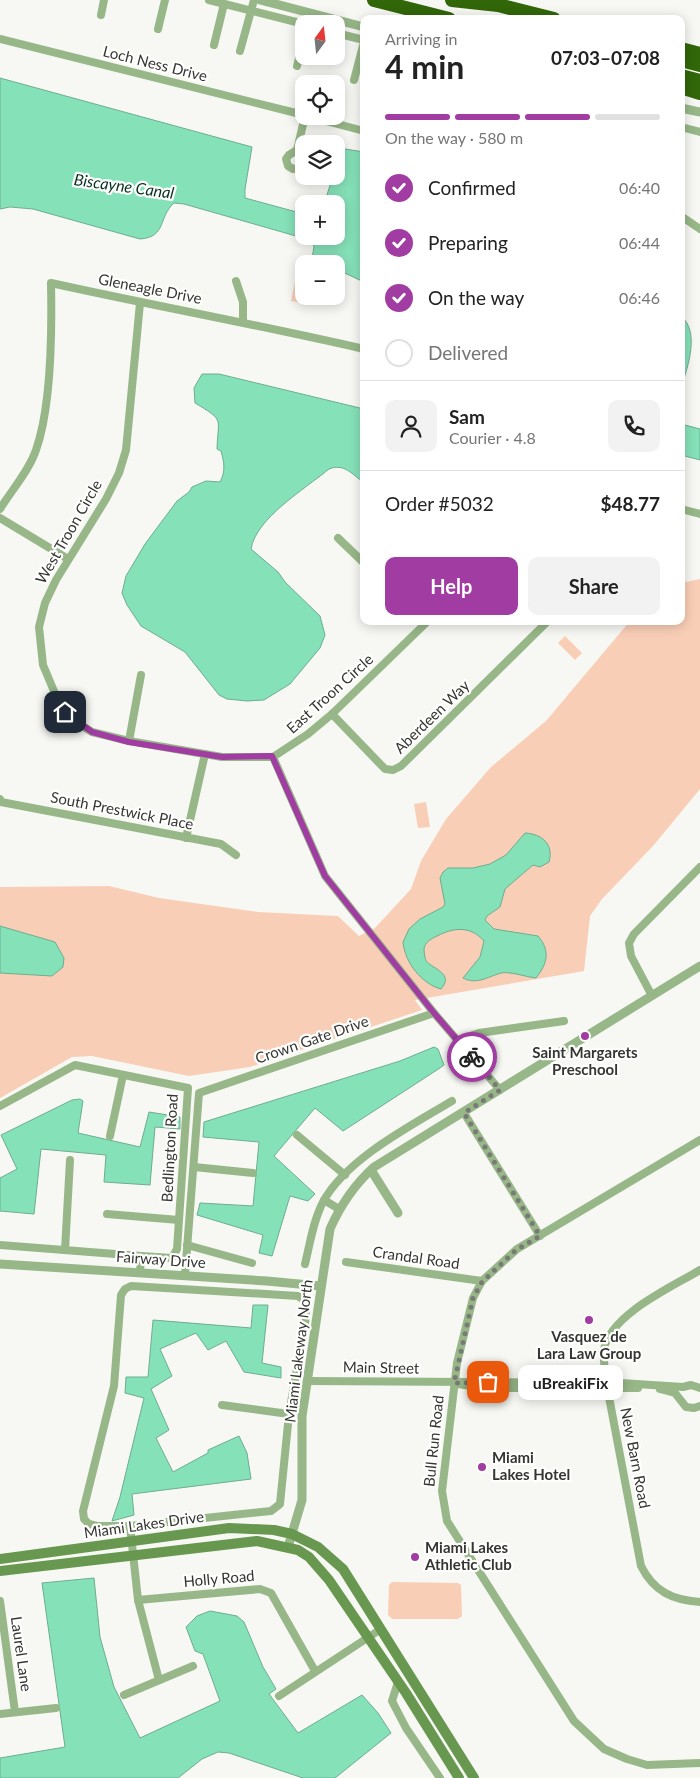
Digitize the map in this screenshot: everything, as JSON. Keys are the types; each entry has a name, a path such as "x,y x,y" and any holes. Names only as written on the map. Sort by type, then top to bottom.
{"highway":[{"path":"374,0 433,15"},
{"path":"444,0 502,15"},
{"path":"452,0 498,5 538,15"},
{"path":"685,50 700,54"},
{"path":"685,61 700,65"},
{"path":"685,77 700,81"},
{"path":"685,88 700,93"}],"main road":[{"name":"Miami Lakes Drive","path":"0,1559 131,1543 229,1528 274,1530 292,1534 318,1547 343,1569 380,1629"},
{"name":"Miami Lakes Drive","path":"0,1571 257,1541 288,1547 309,1557 324,1574 368,1637"},
{"path":"380,1629 474,1778"},
{"path":"368,1637 458,1778"}],"street":[{"path":"101,15 104,0"},
{"path":"158,29 165,0"},
{"path":"209,0 295,22"},
{"path":"240,51 254,0"},
{"path":"260,0 360,25"},
{"path":"214,45 224,4"},
{"path":"345,35 360,40"},
{"name":"Loch Ness Drive","path":"0,38 295,113"},
{"path":"354,80 360,57"},
{"path":"685,109 700,112"},
{"name":"Loch Ness Drive","path":"340,125 360,130"},
{"path":"685,128 700,132"},
{"path":"685,219 700,229"},
{"path":"236,281 243,302 243,321"},
{"name":"Gleneagle Drive","path":"0,509 35,452 45,419 52,313 51,283 140,303 243,321 360,348"},
{"name":"West Troon Circle","path":"140,303 126,450 119,473 106,499 68,559 45,603 39,627 43,664 49,682 65,712 92,732 129,742 205,754"},
{"path":"685,510 700,514"},
{"path":"0,518 68,559"},
{"path":"338,538 360,559"},
{"name":"East Troon Circle","path":"272,756 308,734 332,714 423,625"},
{"name":"Aberdeen Way","path":"332,714 385,769 393,770 401,766 544,625"},
{"path":"129,742 141,675"},
{"path":"186,838 205,754 222,757 272,756 325,876 434,1013 500,1090"},
{"name":"South Prestwick Place","path":"0,801 221,844 236,855"},
{"path":"651,994 631,956 628,944 634,934 700,867"},
{"name":"Miami Lakeway North","path":"288,1547 302,1500 302,1416 330,1229 339,1209 357,1182 371,1170 651,994 700,966"},
{"name":"Crown Gate Drive","path":"199,1093 434,1013"},
{"path":"458,1040 479,1034 564,1021"},
{"name":"Bedlington Road","path":"0,1106 75,1065 189,1090 175,1255 164,1259 0,1245"},
{"path":"110,1136 123,1075"},
{"name":"Bedlington Road","path":"185,1275 199,1093"},
{"path":"305,1264 314,1227 324,1200 345,1175 387,1140 452,1101"},
{"path":"464,1113 540,1236"},
{"path":"297,1135 345,1175"},
{"name":"Bull Run Road","path":"700,1140 516,1250 482,1282 473,1298 454,1383 442,1491 447,1521 574,1721 604,1749 627,1759 647,1764 700,1763"},
{"path":"64,1250 70,1160"},
{"path":"194,1166 253,1172"},
{"path":"371,1170 398,1213"},
{"path":"324,1200 339,1209"},
{"path":"107,1214 179,1220"},
{"path":"187,1245 252,1263"},
{"path":"140,1272 141,1256"},
{"name":"Crandal Road","path":"346,1262 482,1282"},
{"name":"Fairway Drive","path":"0,1264 185,1275 320,1286"},
{"name":"New Barn Road","path":"700,1270 638,1308 616,1326 608,1337 604,1350 607,1386 641,1566 651,1582 665,1594 684,1600 700,1602"},
{"path":"264,1294 267,1281"},
{"path":"140,1286 264,1294 298,1296 305,1301 306,1317 289,1414 280,1504 271,1511 130,1526 97,1526 88,1524 84,1519 83,1511 114,1386 119,1305 125,1289 140,1286"},
{"name":"Main Street","path":"308,1381 454,1383 465,1387 484,1388 654,1384 683,1387 692,1385 700,1388"},
{"name":"Main Street","path":"607,1386 660,1388 675,1393 686,1407 694,1408 700,1406"},
{"path":"222,1405 289,1414"},
{"path":"287,1434 302,1435"},
{"path":"130,1526 138,1600 160,1680"},
{"name":"Holly Road","path":"138,1600 260,1589 271,1592 315,1671"},
{"name":"Laurel Lane","path":"0,1600 15,1712"},
{"path":"278,1696 380,1629"},
{"path":"124,1695 193,1666"},
{"path":"398,1682 392,1701 406,1728 440,1778"},
{"name":"Laurel Lane","path":"0,1714 56,1708"}],"shaded area":[{"path":"295,282 295,302 291,301"},
{"path":"700,579 700,789 653,846 602,899 590,916 584,971 415,1000 422,1010 250,1067 189,1076 92,1056 72,1057 0,1098 0,887 109,886 159,898 258,912 338,916 359,936 375,928 411,889 421,861 446,819 491,767 546,721 627,625 685,625 685,582"},
{"path":"565,636 582,653 575,660 558,643"},
{"path":"426,802 430,827 418,828 414,804"},
{"path":"392,1582 458,1583 461,1585 462,1616 458,1619 392,1619 388,1615 389,1585"}],"water":[{"name":"Biscayne Canal","path":"0,78 252,147 245,198 295,212 295,236 184,204 174,203 169,208 158,230 149,237 140,239 33,209 10,207 0,209"},
{"path":"345,149 360,151 360,280 345,273 345,255 313,255 314,246 345,245 345,195 327,195 330,185 345,185"},
{"path":"685,321 690,331 691,340 689,360 685,374"},
{"path":"202,374 219,374 360,408 360,480 344,468 329,469 272,515 255,537 251,549 278,572 285,582 320,616 325,635 320,648 290,684 264,700 227,699 219,695 185,652 141,626 127,605 122,593 126,576 145,544 177,501 189,492 192,487 206,481 220,482 222,478 223,459 221,451 217,449 218,421 211,413 195,403 194,388"},
{"path":"685,425 700,429 700,460 685,456"},
{"path":"525,833 537,835 545,841 550,850 549,862 540,867 533,865 505,889 500,907 487,916 485,920 494,929 538,936 546,952 545,963 540,973 536,978 513,973 501,973 477,981 463,978 480,957 484,941 468,930 456,930 443,933 426,944 424,949 426,961 442,973 445,980 441,989 427,982 411,965 404,950 403,942 409,929 420,919 443,907 445,904 440,878 443,872 448,868 473,868 490,864 506,855"},
{"path":"0,926 55,942 64,958 63,967 52,976 0,973"},
{"path":"434,1047 438,1049 444,1065 440,1068 343,1131 315,1108 274,1156 315,1194 308,1201 290,1196 272,1256 259,1253 263,1235 197,1215 200,1203 253,1206 259,1142 203,1137 204,1122 400,1061"},
{"path":"80,1099 83,1101 78,1133 140,1147 149,1112 180,1117 180,1129 155,1127 150,1185 104,1182 106,1155 41,1149 34,1214 0,1211 0,1178 17,1169 1,1135 72,1100"},
{"path":"253,1305 268,1305 262,1363 281,1367 281,1378 244,1372 226,1341 208,1350 196,1333 160,1349 172,1376 151,1389 169,1430 156,1438 173,1472 208,1453 208,1450 239,1436 247,1453 251,1479 132,1494 134,1515 112,1521 120,1497 144,1398 125,1393 126,1377 148,1377 153,1320 251,1328"},
{"path":"94,1578 100,1637 114,1687 140,1738 220,1701 203,1654 195,1651 186,1627 197,1616 210,1611 237,1616 244,1622 263,1667 276,1689 269,1694 298,1733 362,1695 378,1713 391,1733 335,1778 303,1778 229,1753 218,1752 202,1759 178,1778 0,1778 0,1758 65,1747 42,1583"}],"way so far":[{"path":"472,1057 500,1090 464,1113 540,1236 516,1250 482,1282 473,1298 454,1383 488,1382"}],"place":[{"name":"Saint Margarets Preschool","path":"585,1036"},
{"name":"Vasquez de Lara Law Group","path":"589,1320"},
{"name":"uBreakiFix","path":"488,1382"},
{"name":"Miami Lakes Hotel","path":"482,1467"},
{"name":"Miami Lakes Athletic Club","path":"415,1557"}],"route":[{"path":"65,712 92,732 129,742 222,757 272,756 325,876 434,1013 472,1057"}]}
